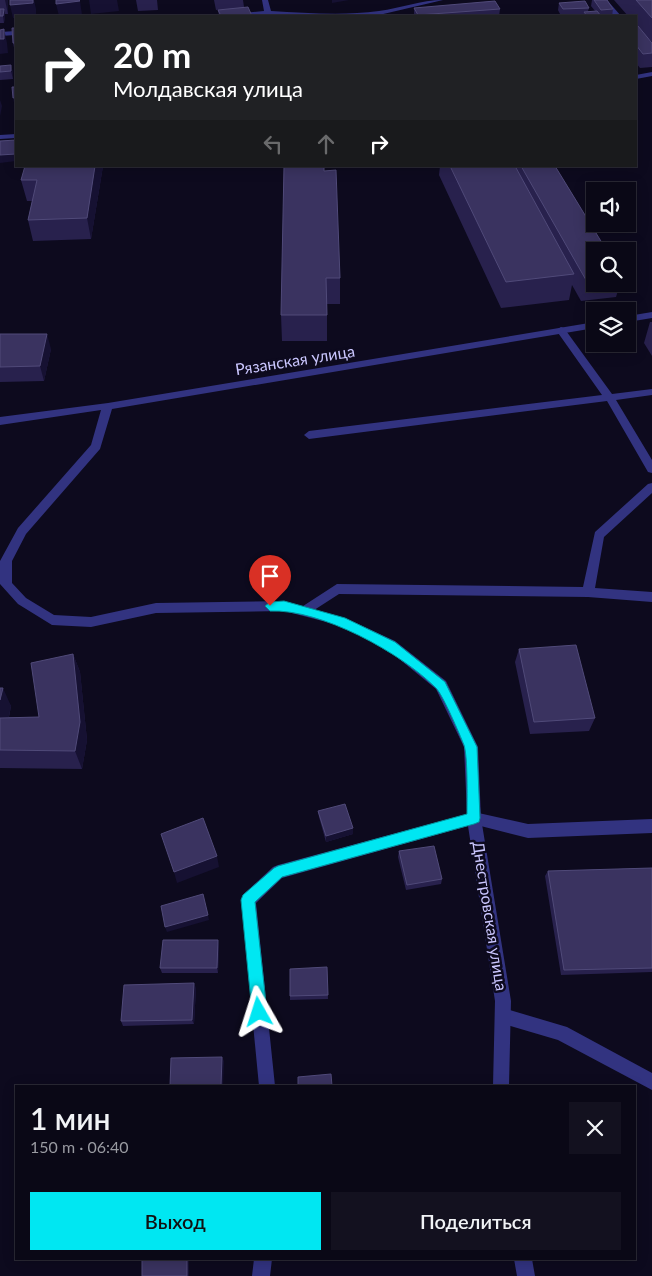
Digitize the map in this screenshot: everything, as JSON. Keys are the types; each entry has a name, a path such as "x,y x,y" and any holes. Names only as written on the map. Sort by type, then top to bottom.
{"street":[{"path":"265,0 268,15"},
{"path":"340,15 379,13 440,0"},
{"path":"603,0 617,15"},
{"path":"0,34 15,33"},
{"path":"637,77 652,74"},
{"path":"0,137 15,136"},
{"path":"636,318 652,315"},
{"name":"Рязанская улица","path":"0,421 108,406 586,326"},
{"path":"561,330 610,398 652,469"},
{"path":"309,436 652,392"},
{"name":"Днестровская улица","path":"108,406 96,446 22,531 6,560 3,585 22,601 52,620 91,622 156,608 284,606 341,622 391,646 441,685 471,747 474,818 503,1000 502,1085"},
{"path":"588,592 599,535 652,487"},
{"path":"304,611 337,589 588,592 652,597"},
{"path":"267,1085 248,900 278,872 474,818 528,831 652,826"},
{"path":"503,1016 561,1034 652,1082"},
{"path":"261,1276 263,1260"},
{"path":"523,1260 526,1276"}],"building":[{"path":"10,0 33,0 33,3 10,5"},
{"path":"56,0 79,0 80,1 56,4"},
{"path":"594,0 607,0 613,9 601,10"},
{"path":"636,0 652,0 652,18"},
{"path":"495,1 500,9 418,15 414,8"},
{"path":"585,1 589,8 563,9 559,3"},
{"path":"248,7 252,15 220,15 218,10"},
{"path":"0,9 4,9 3,16 0,16"},
{"path":"597,11 600,15 586,15 584,12"},
{"path":"637,26 652,43 652,53 643,54 637,46"},
{"path":"12,28 15,28 15,43 13,43"},
{"path":"4,29 4,39 0,39 0,30"},
{"path":"11,65 11,71 0,72 0,66"},
{"path":"12,87 15,87 15,97 13,98"},
{"path":"15,140 15,154 0,155 0,141"},
{"path":"25,167 95,167 87,218 28,220 37,180 21,180"},
{"path":"284,167 324,167 324,171 336,170 340,278 326,278 327,315 281,315"},
{"path":"450,167 516,167 574,274 506,282"},
{"path":"522,167 556,167 586,217 586,232 595,232 601,242 586,242 586,280"},
{"path":"0,334 47,334 40,366 0,367"},
{"path":"576,645 595,718 534,722 519,649"},
{"path":"73,654 80,722 75,751 0,750 0,718 39,717 31,663"},
{"path":"0,688 3,688 0,700"},
{"path":"345,804 353,828 326,836 318,811"},
{"path":"203,818 217,856 174,872 161,834"},
{"path":"434,846 442,879 407,885 399,851"},
{"path":"652,868 652,968 564,970 548,871"},
{"path":"203,894 208,915 165,927 161,906"},
{"path":"163,940 218,940 217,968 160,968"},
{"path":"327,967 328,995 290,996 290,969"},
{"path":"194,983 192,1020 121,1021 124,985"},
{"path":"222,1057 221,1085 170,1085 171,1058"},
{"path":"331,1074 332,1085 298,1085 298,1077"},
{"path":"142,1260 187,1260 187,1276 142,1276"}],"route":[{"path":"259,1012 248,900 278,872 474,818 471,747 441,685 391,646 341,622 284,606 270,606"}]}
